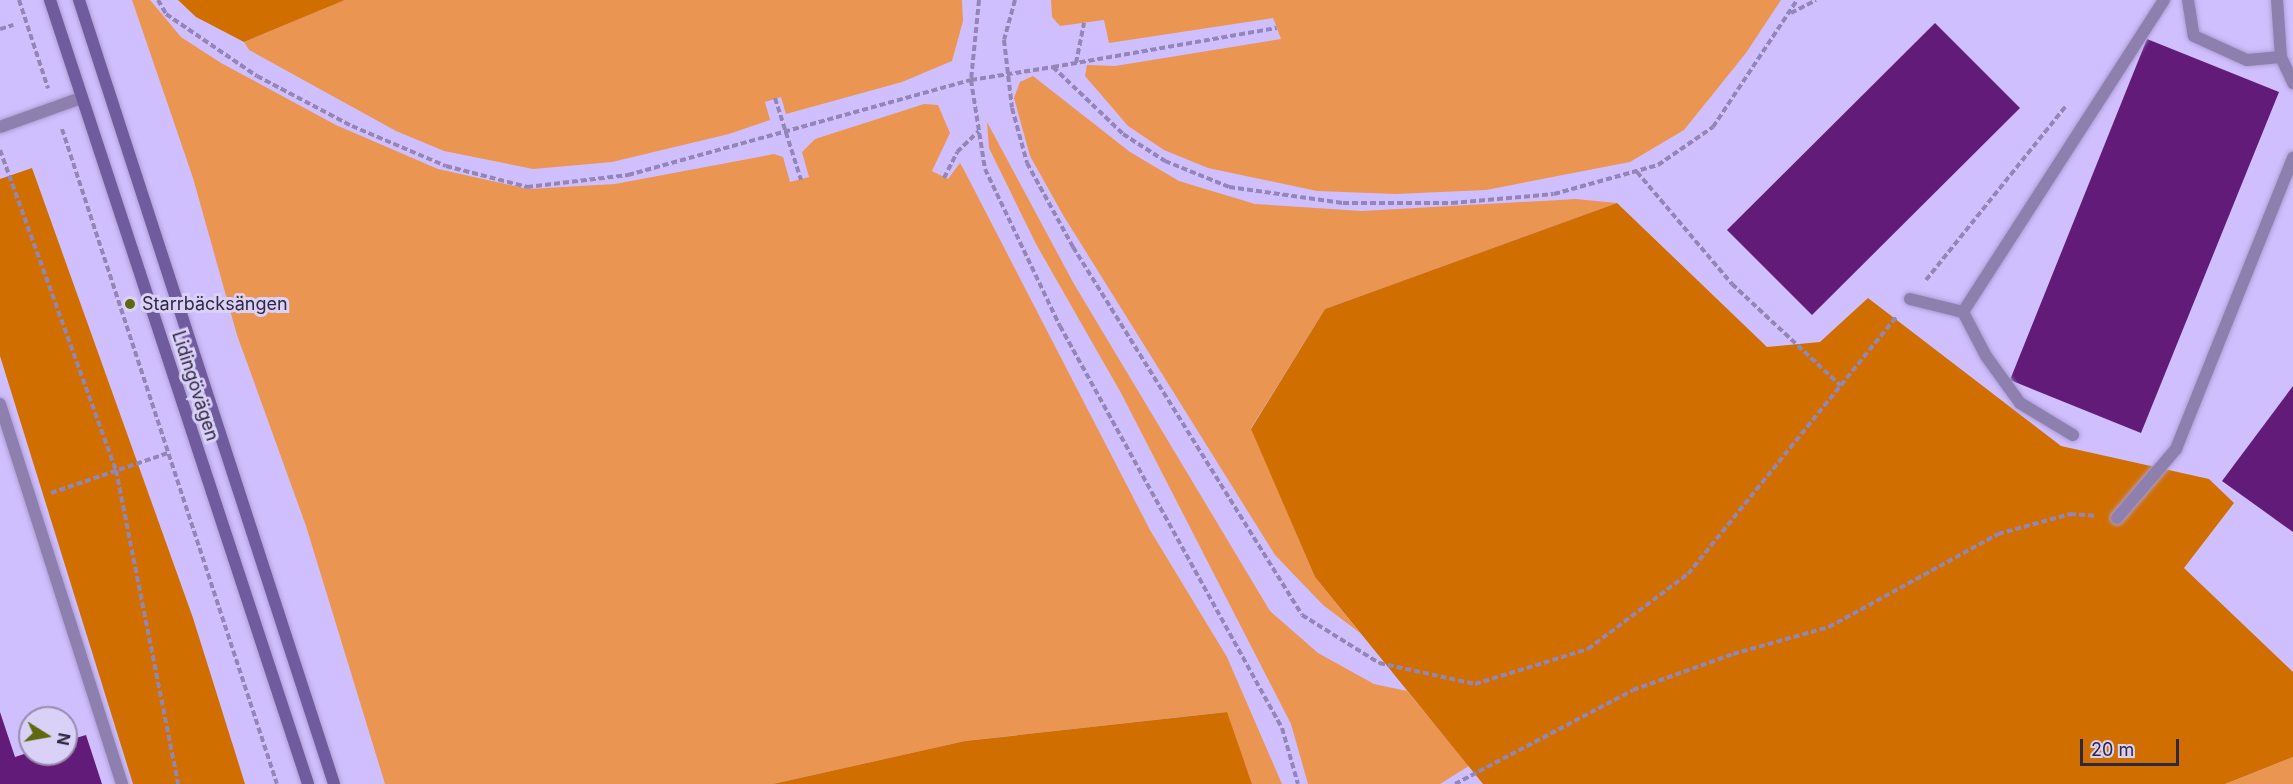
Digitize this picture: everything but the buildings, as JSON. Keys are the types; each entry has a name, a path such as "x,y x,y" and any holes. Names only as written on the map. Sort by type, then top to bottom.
{"main road":[{"name":"Lidingövägen","path":"50,0 308,784"},
{"name":"Lidingövägen","path":"79,0 334,784"}],"lane":[{"path":"1963,312 2164,0"},
{"path":"2188,0 2194,36 2247,60 2281,57"},
{"path":"2277,0 2281,57 2293,83"},
{"path":"0,127 81,98"},
{"path":"2117,518 2176,449 2293,158"},
{"path":"1910,299 1963,312 1986,356 2020,403 2073,435"},
{"path":"0,404 122,784"}],"path":[{"path":"19,0 277,784"},
{"path":"158,0 166,14 257,76 352,126 446,166 527,187 628,175 971,80 1277,28"},
{"path":"980,0 971,80 985,169 1060,326 1282,728 1298,784"},
{"path":"1015,0 1004,40 1008,74 1027,163 1044,195 1302,615 1378,663 1475,684 1588,649 1688,574 2067,104"},
{"path":"1053,67 1123,134 1165,161 1229,187 1283,198 1343,203 1510,199 1554,194 1658,165 1713,127 1797,0"},
{"path":"1791,12 1816,0"},
{"path":"1077,63 1084,23"},
{"path":"0,29 13,25"},
{"path":"775,98 801,180"},
{"path":"944,177 957,152 979,131"},
{"path":"0,150 116,470 178,784"},
{"path":"1637,172 1732,284 1841,386"},
{"path":"31,500 168,453"},
{"path":"1455,784 1633,690 1733,654 1829,627 1998,534 2070,514 2117,518"}],"shaded area":[{"path":"132,0 150,0 181,37 221,63 336,125 438,169 528,189 615,184 774,154 783,157 790,182 809,177 802,152 815,139 924,104 938,105 950,133 932,171 948,179 960,163 964,170 1150,530 1227,657 1282,784 1252,784 1226,712 965,741 773,784 385,784 306,526 237,335 193,178"},
{"path":"178,0 345,0 244,42 196,17"},
{"path":"345,0 962,0 963,21 952,61 902,82 786,114 781,97 765,102 770,120 729,134 612,162 533,169 444,151 396,131 249,50 244,42"},
{"path":"1051,0 1781,0 1746,53 1684,130 1630,162 1486,190 1396,194 1317,191 1208,168 1164,150 1128,126 1085,76 1087,65 1115,66 1281,39 1273,18 1109,43 1104,20 1060,26 1052,17"},
{"path":"1033,76 1130,152 1179,181 1255,204 1362,211 1576,199 1617,203 1325,309 1251,428 1315,577 1360,633 1323,605 1275,555 1063,215 1030,156 1014,98 1020,82"},
{"path":"987,122 1074,284 1270,611 1318,653 1374,684 1407,691 1469,766 1440,784 1308,784 1291,724 1121,393 1036,244 989,148"},
{"path":"32,168 193,618 245,784 133,784 0,356 0,179"},
{"path":"1617,203 1767,347 1820,342 1868,298 2061,446 2209,479 2234,503 2184,568 2293,672 2293,757 2225,784 1483,784 1315,577 1251,429 1325,309"},
{"path":"1227,712 1252,784 773,784 965,741"},
{"path":"2293,757 2293,784 2225,784"}],"place":[{"name":"Starrbäcksängen","path":"130,304"}]}
